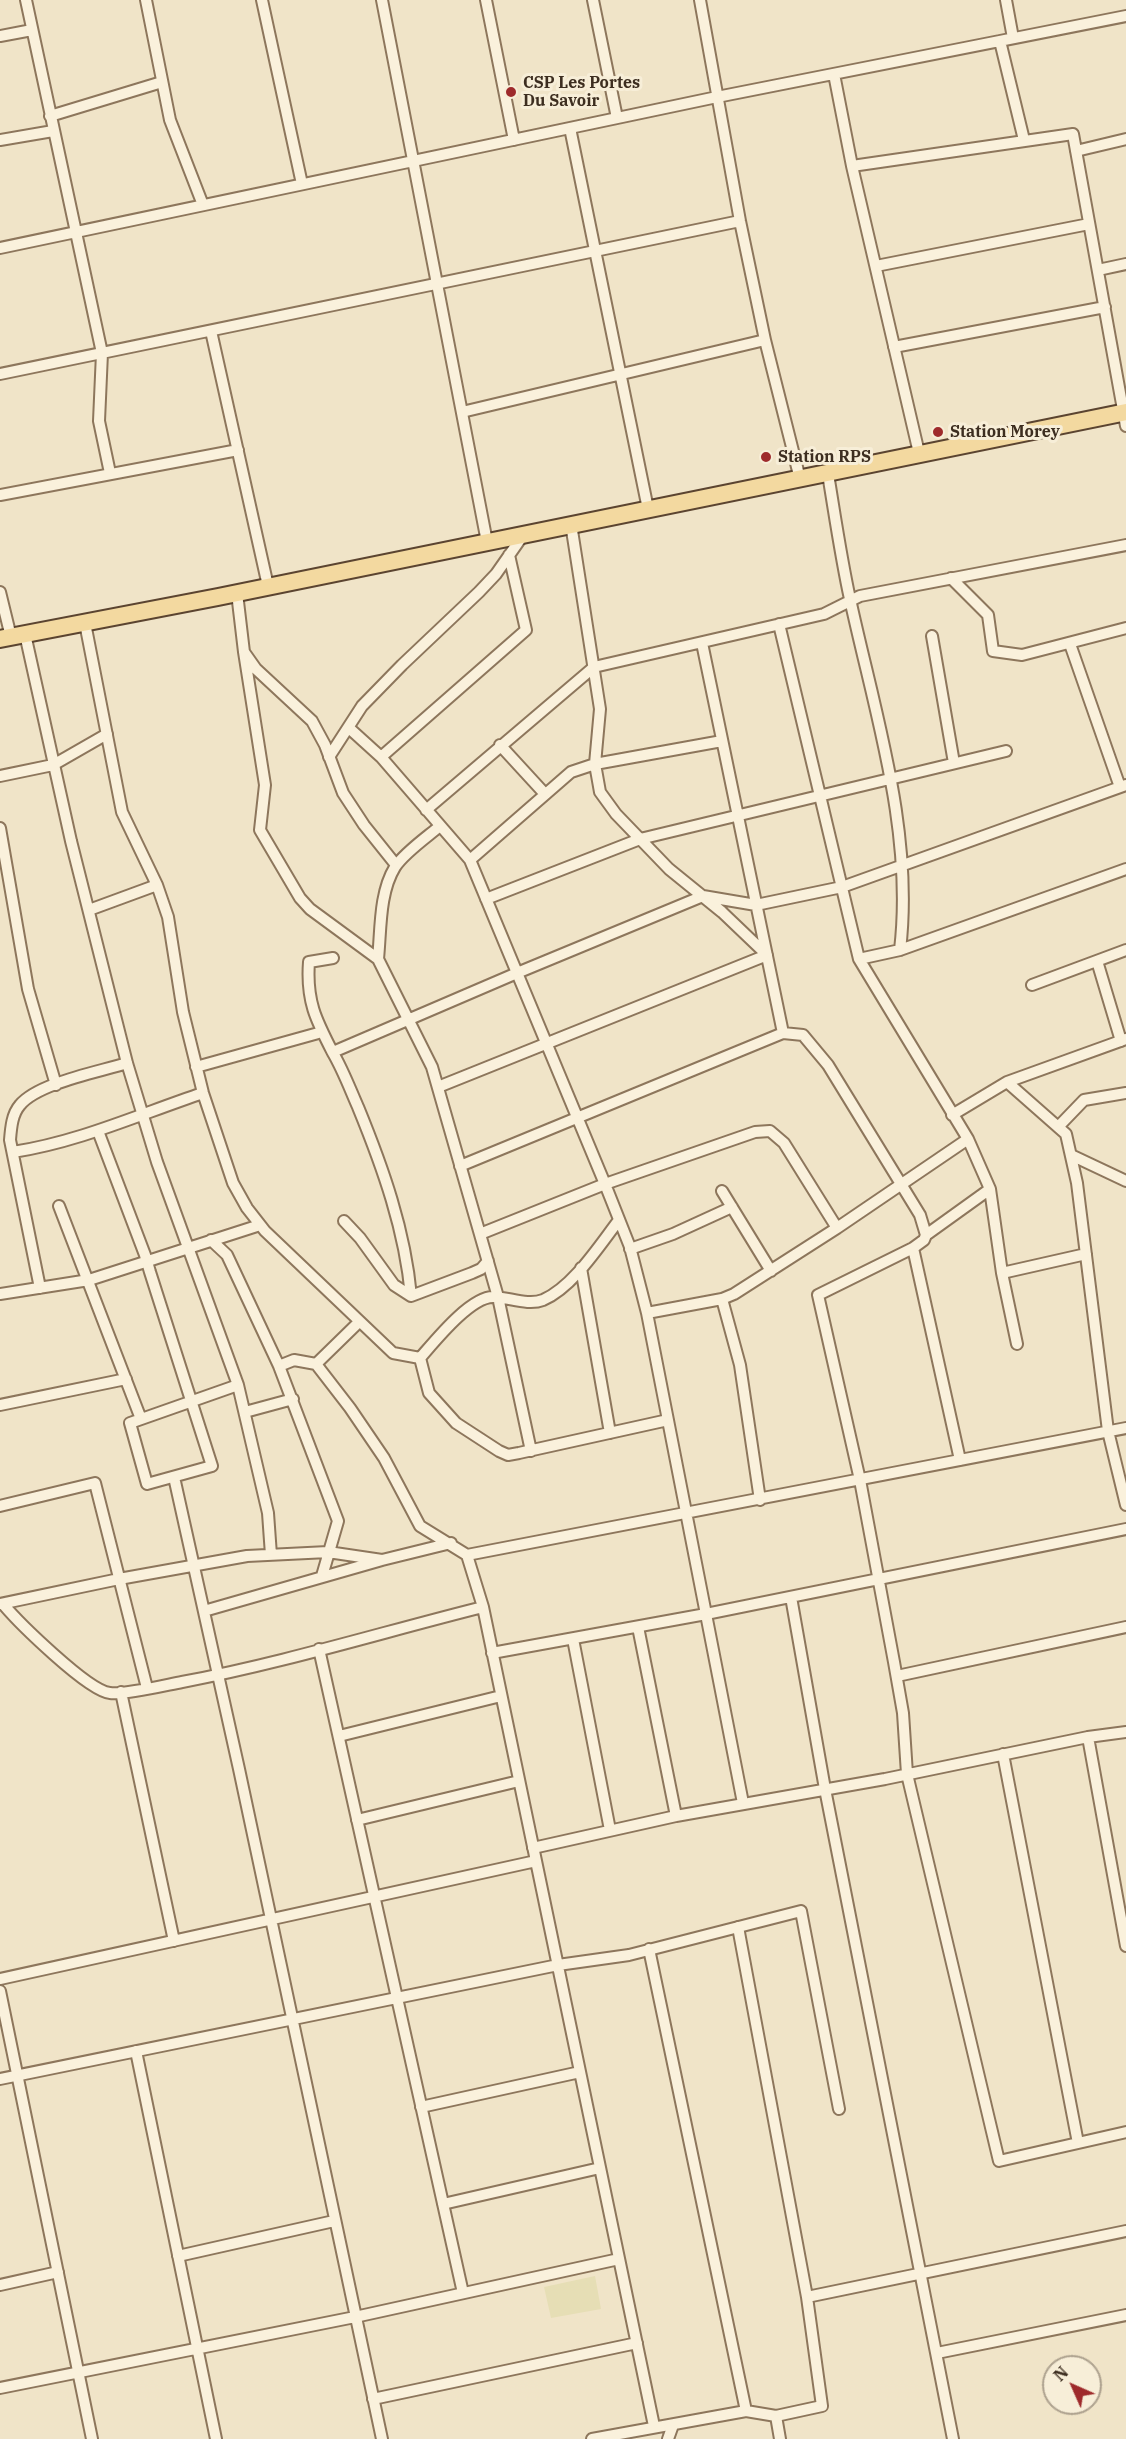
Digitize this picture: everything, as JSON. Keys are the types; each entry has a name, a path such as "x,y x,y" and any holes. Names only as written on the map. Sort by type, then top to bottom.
{"main road":[{"path":"12,637 828,474 919,453 1125,417"}],"street":[{"path":"26,0 102,353 99,421 110,473"},
{"path":"146,0 174,132 203,205"},
{"path":"262,0 302,184"},
{"path":"382,0 487,542"},
{"path":"486,0 514,140"},
{"path":"593,0 617,118"},
{"path":"700,0 740,221 765,340 800,479"},
{"path":"1006,0 1013,38"},
{"path":"0,248 717,97 1126,16"},
{"path":"0,36 32,30"},
{"path":"1000,41 1024,140"},
{"path":"834,74 852,166 919,453"},
{"path":"50,116 162,82"},
{"path":"570,128 648,509"},
{"path":"0,140 53,131"},
{"path":"852,166 1073,134 1125,417"},
{"path":"1076,151 1126,139"},
{"path":"0,374 740,221"},
{"path":"876,266 1089,224"},
{"path":"1098,270 1126,264"},
{"path":"894,347 1105,307"},
{"path":"211,330 268,586"},
{"path":"462,412 765,340"},
{"path":"0,495 238,450"},
{"path":"828,474 850,600 883,735 902,865 904,919 900,950"},
{"path":"571,524 600,709 595,764 600,792 604,800 669,868 767,955"},
{"path":"329,757 362,706 479,592 525,534"},
{"path":"426,810 594,667 824,614 850,600 951,578 1126,545"},
{"path":"381,757 526,630 509,555"},
{"path":"951,578 988,615 993,651 1022,655 1126,628"},
{"path":"0,592 53,765 142,1113 187,1248 238,1385 268,1513 271,1555"},
{"path":"237,593 244,652 266,785 260,830 300,898 310,909 378,959 432,1067 498,1298 531,1451"},
{"path":"86,623 122,812 157,885 168,917 183,1012 196,1068 233,1183 260,1225 358,1322 393,1353 420,1358"},
{"path":"780,624 859,959 968,1138 990,1189 1002,1273 1017,1344"},
{"path":"932,636 954,763"},
{"path":"702,643 783,1033"},
{"path":"333,1052 517,972 703,896 756,905 842,887 1123,786 1070,644"},
{"path":"244,652 256,669 312,721 343,793 364,825 396,865"},
{"path":"349,728 381,757 470,860 548,1043 630,1249 647,1313 743,1803"},
{"path":"0,776 53,765 107,734"},
{"path":"470,860 571,772 595,764 722,741"},
{"path":"500,745 545,794"},
{"path":"486,899 640,839 1006,751"},
{"path":"378,959 387,888 396,865 440,826"},
{"path":"0,828 28,988 56,1084"},
{"path":"859,959 900,950 1126,869"},
{"path":"89,910 157,885"},
{"path":"1032,985 1126,950"},
{"path":"438,1087 767,955"},
{"path":"333,958 309,962 307,983 311,1008 333,1052 385,1175 408,1260 411,1296"},
{"path":"952,1115 1007,1082 1124,1040 1097,961"},
{"path":"196,1068 322,1032"},
{"path":"460,1166 783,1033 803,1035 828,1065 902,1184 920,1215 926,1235"},
{"path":"40,1288 10,1140 11,1122 19,1106 33,1093 128,1063"},
{"path":"1007,1082 1066,1134 1086,1254 1089,1297 1108,1431 1126,1505"},
{"path":"13,1152 49,1146 98,1131 142,1113 203,1093"},
{"path":"1058,1127 1084,1100 1126,1093"},
{"path":"98,1131 147,1261 191,1402 212,1466 147,1484 130,1423 191,1402 238,1385"},
{"path":"480,1234 605,1184 754,1132 770,1131 784,1143 837,1228"},
{"path":"647,1313 722,1299 771,1271 837,1228 968,1138"},
{"path":"1071,1155 1126,1181"},
{"path":"990,1189 926,1235 924,1240 913,1248 818,1295 860,1480 897,1676 903,1713 907,1774 999,2161 1126,2132"},
{"path":"722,1191 771,1271"},
{"path":"59,1206 141,1419"},
{"path":"630,1249 673,1234 732,1207"},
{"path":"420,1358 444,1331 477,1302 490,1297 542,1301 566,1286 619,1220"},
{"path":"344,1221 360,1238 394,1285 411,1296"},
{"path":"0,1294 88,1280 260,1225"},
{"path":"211,1240 227,1255 279,1366 338,1521 322,1576"},
{"path":"913,1248 960,1460"},
{"path":"1002,1273 1086,1254"},
{"path":"411,1296 472,1273 481,1269 488,1262"},
{"path":"581,1268 610,1433"},
{"path":"722,1299 740,1365 760,1500"},
{"path":"316,1365 358,1322"},
{"path":"420,1358 429,1393 456,1423 508,1455 668,1420"},
{"path":"279,1366 294,1360 316,1365 350,1408 384,1458 420,1526 467,1555 483,1607 654,2426"},
{"path":"0,1405 126,1379"},
{"path":"245,1412 293,1399"},
{"path":"467,1555 1126,1428"},
{"path":"174,1477 382,2439"},
{"path":"0,1506 95,1483 147,1689"},
{"path":"492,1653 706,1614 1126,1529"},
{"path":"204,1611 322,1576 451,1544"},
{"path":"1,1604 119,1579 247,1556 328,1552 382,1560"},
{"path":"791,1597 825,1789 953,2439"},
{"path":"1,1604 20,1625 85,1680 109,1693 147,1689 217,1675 483,1607"},
{"path":"638,1626 676,1816"},
{"path":"897,1676 1126,1628"},
{"path":"573,1639 610,1830"},
{"path":"319,1649 463,2293"},
{"path":"122,1692 174,1941"},
{"path":"339,1736 501,1696"},
{"path":"533,1848 676,1816 907,1774 1088,1737 1126,1732"},
{"path":"1088,1737 1126,1946"},
{"path":"1003,1754 1078,2143"},
{"path":"357,1820 519,1781"},
{"path":"0,1979 536,1861"},
{"path":"0,2079 558,1965 629,1955 801,1911 839,2109"},
{"path":"592,2439 746,2411 776,2416 822,2406 807,2297 738,1927"},
{"path":"649,1949 746,2411"},
{"path":"0,1991 92,2439"},
{"path":"136,2051 216,2439"},
{"path":"421,2107 580,2072"},
{"path":"443,2204 600,2168"},
{"path":"178,2256 334,2221"},
{"path":"807,2297 1126,2231"},
{"path":"0,2388 355,2317 619,2259"},
{"path":"0,2285 58,2272"},
{"path":"937,2353 1126,2315"},
{"path":"373,2399 637,2343"},
{"path":"776,2416 780,2439"},
{"path":"668,2439 673,2425"}],"shaded area":[{"path":"595,2276 601,2309 551,2318 544,2287"}],"place":[{"name":"CSP Les Portes Du Savoir","path":"511,92"},
{"name":"Station Morey","path":"938,432"},
{"name":"Station RPS","path":"766,457"}]}
